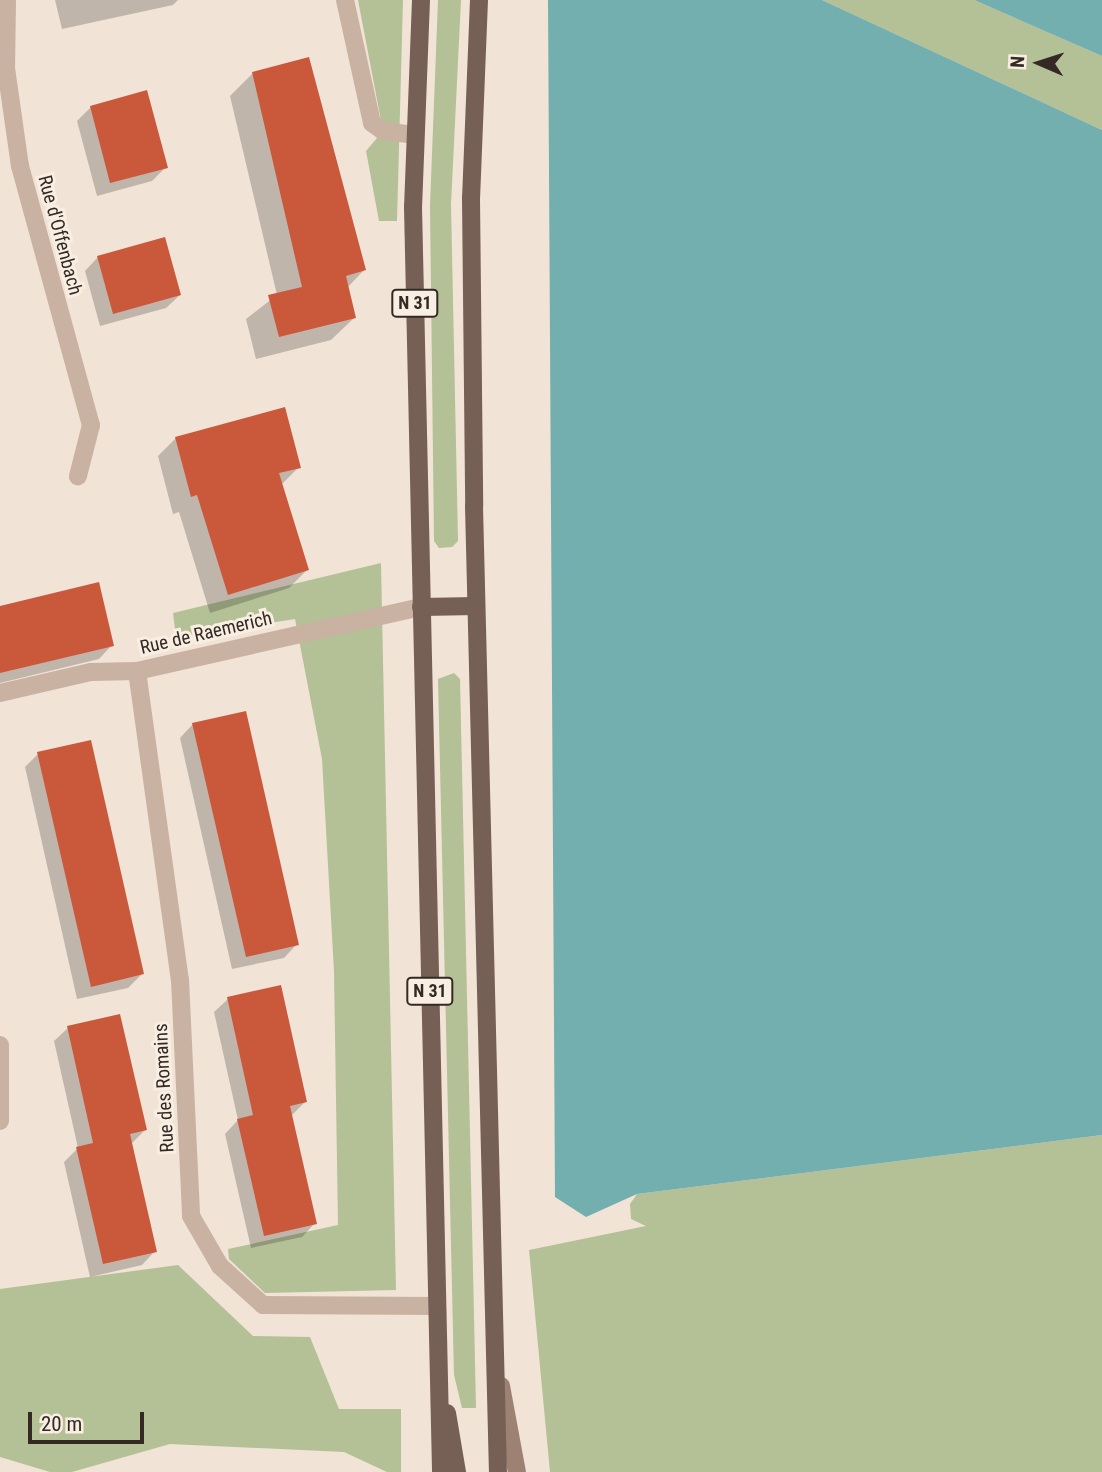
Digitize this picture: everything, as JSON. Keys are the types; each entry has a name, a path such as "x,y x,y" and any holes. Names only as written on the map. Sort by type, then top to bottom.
{"main road":[{"name":"N 31","path":"421,0 415,135 421,607 441,1472"},
{"path":"480,0 471,198 476,606 498,1472"},
{"path":"421,607 476,606"},
{"path":"495,1352 517,1472"},
{"name":"N 31","path":"438,1376 457,1472"}],"street":[{"name":"Rue d'Offenbach","path":"7,0 6,68 20,166 91,425 78,476"},
{"path":"345,0 372,123 383,131 415,135"},
{"name":"Rue de Raemerich","path":"0,693 91,672 137,671 421,607"},
{"name":"Rue des Romains","path":"137,671 180,980 191,1216 220,1266 263,1305 437,1306"},
{"path":"0,1045 0,1121"}],"green space":[{"path":"358,0 403,0 397,221 379,221 366,151 383,131"},
{"path":"438,0 461,0 451,204 458,541 452,547 439,548 434,541 430,205"},
{"path":"822,0 974,0 1102,56 1102,130"},
{"path":"381,563 396,1290 265,1293 229,1259 228,1249 338,1225 334,971 322,759 295,619 176,638 173,613"},
{"path":"454,673 460,679 476,1408 462,1408 454,1375 438,679"},
{"path":"1102,1135 1102,1472 550,1472 529,1250 646,1226 631,1219 630,1204 637,1194"},
{"path":"178,1265 253,1336 310,1337 339,1409 401,1409 401,1472 387,1472 344,1452 170,1444 72,1472 50,1472 0,1457 0,1289"}],"water":[{"path":"548,0 822,0 1102,130 1102,1135 637,1194 586,1217 555,1197"},
{"path":"974,0 1102,0 1102,56"}],"building":[{"path":"309,57 366,270 346,276 356,318 279,337 268,295 302,287 252,72"},
{"path":"147,90 168,168 110,183 90,106"},
{"path":"165,237 181,295 113,314 97,256"},
{"path":"285,407 301,468 279,473 309,570 228,595 197,495 191,497 175,437"},
{"path":"99,582 114,646 0,673 0,606"},
{"path":"246,711 299,945 246,957 192,723"},
{"path":"91,740 144,974 91,987 37,752"},
{"path":"281,985 307,1102 290,1106 317,1224 264,1236 237,1119 253,1115 227,997"},
{"path":"120,1014 147,1130 130,1134 157,1252 103,1264 76,1147 93,1143 67,1026"}]}
